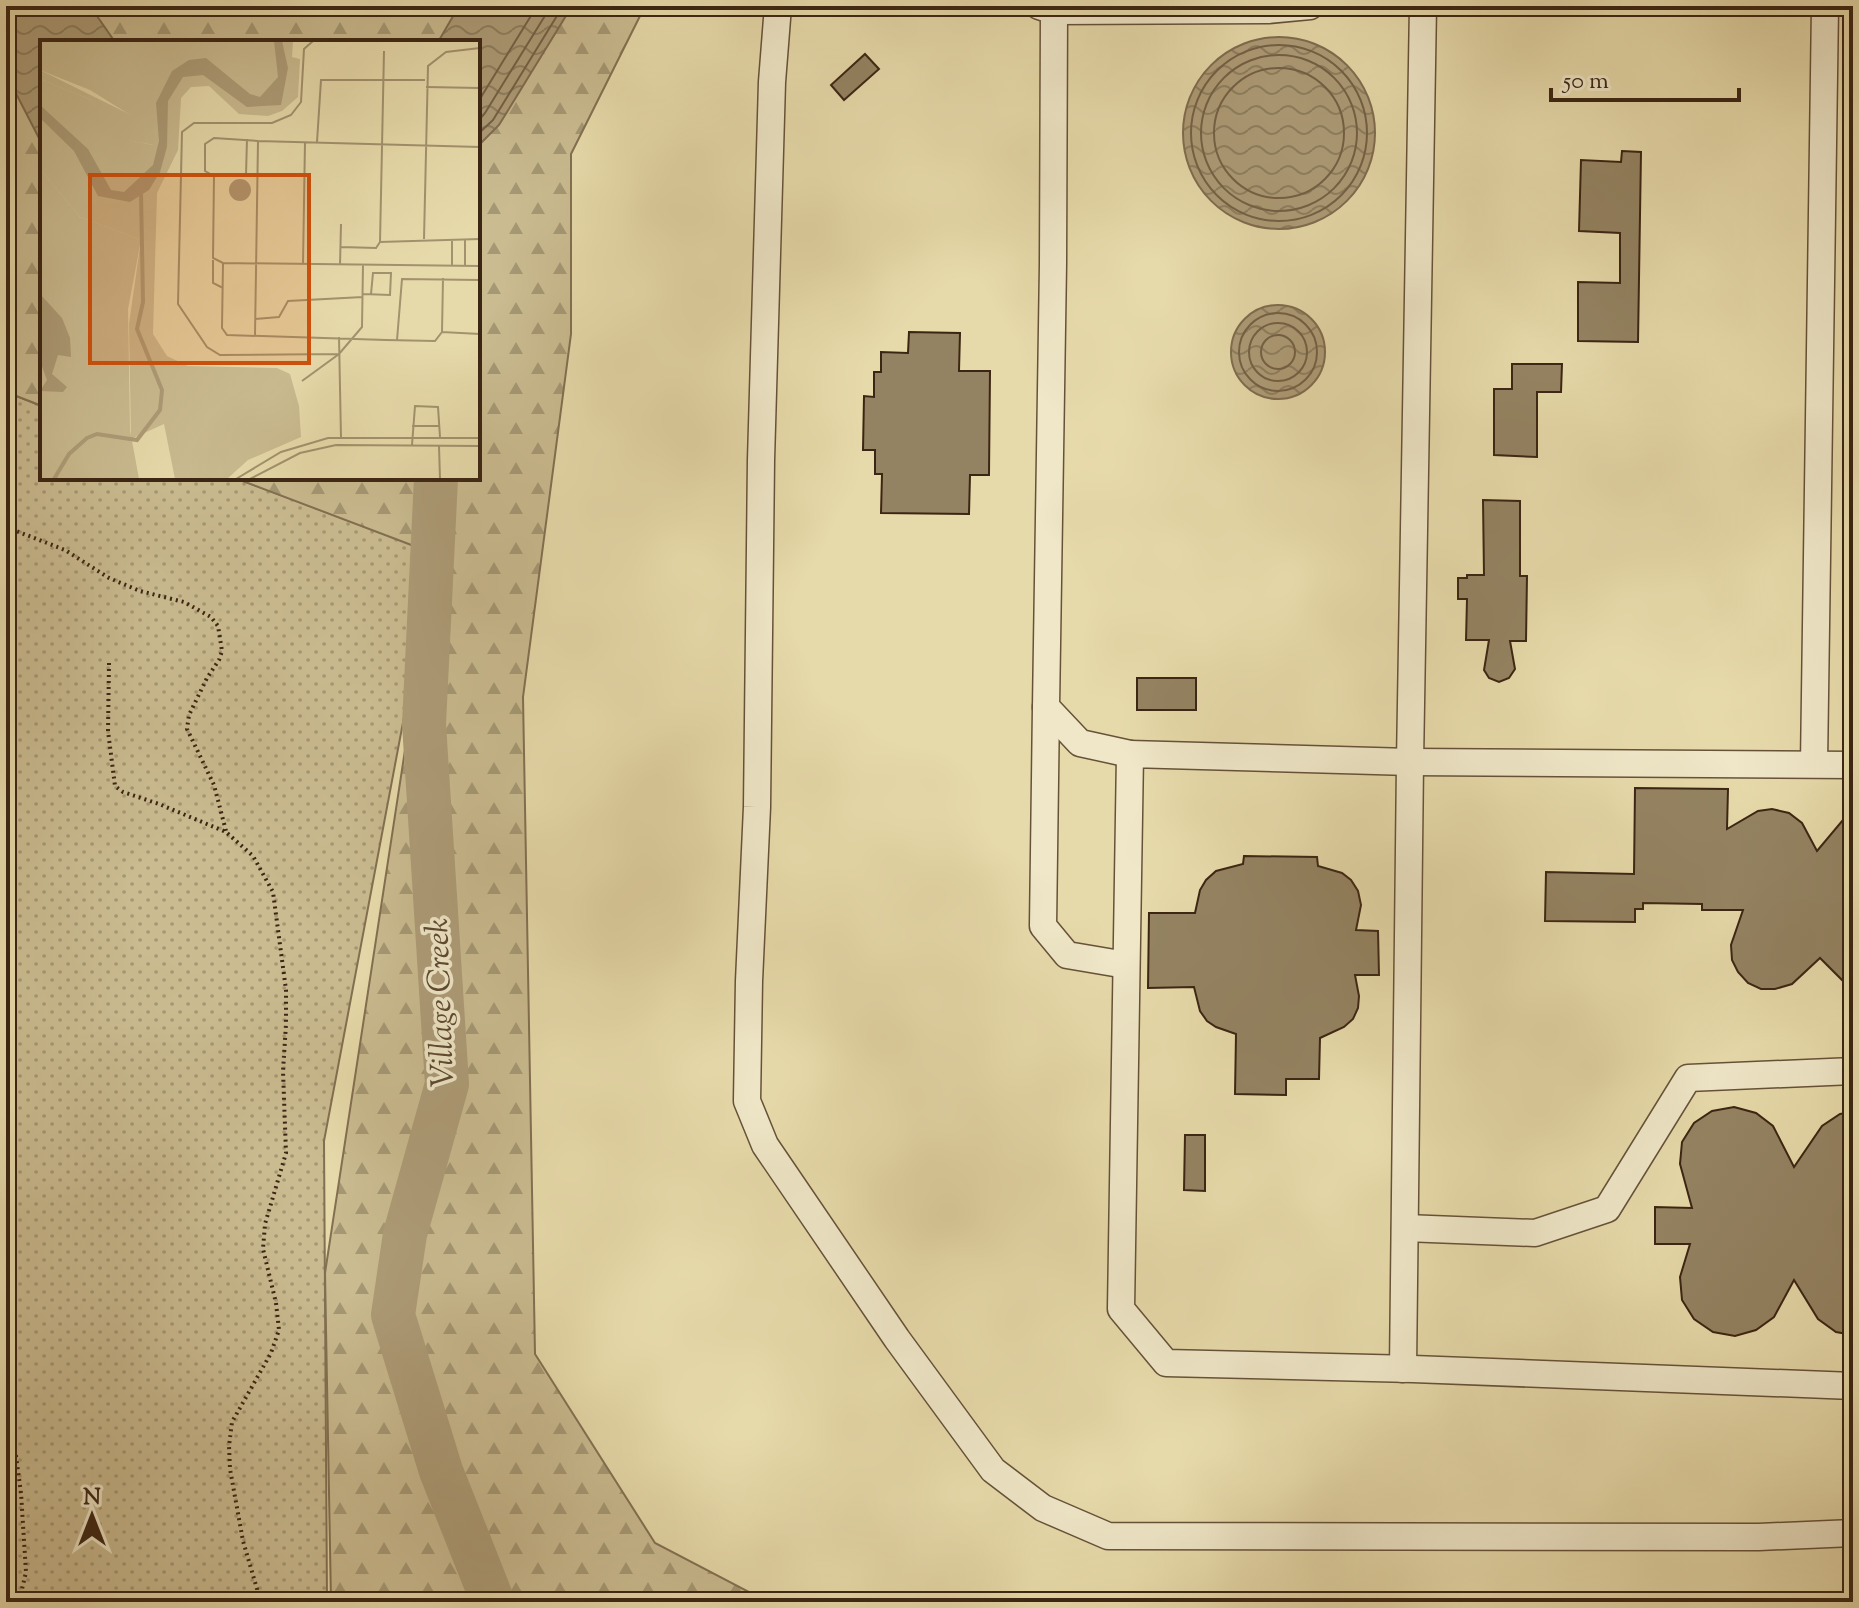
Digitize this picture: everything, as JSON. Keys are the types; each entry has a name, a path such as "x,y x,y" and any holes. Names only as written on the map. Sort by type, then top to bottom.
{"lane":[{"path":"778,6 772,82 761,460 757,807 747,1101 765,1145 897,1339 993,1470 1043,1508 1108,1536 1759,1537 1853,1533"},
{"path":"1126,965 1067,955 1043,926 1053,264 1047,8 1268,10 1310,6"},
{"path":"1403,1369 1423,6"},
{"path":"1814,764 1825,6"},
{"path":"1046,707 1080,743 1130,754 1410,762 1853,765"},
{"path":"1130,754 1121,1309 1166,1363 1853,1386"},
{"path":"1405,1228 1535,1233 1607,1209 1688,1078 1853,1071"}],"path":[{"path":"6,527 65,550 109,578 130,587 184,602 211,617 218,626 222,651 189,715 187,729 214,785 226,832"},
{"path":"109,663 108,731 115,786 123,792 226,832 253,856 273,892 286,990 283,1071 286,1153 265,1224 263,1249 279,1330 271,1353 232,1422 229,1446 243,1541 258,1602"},
{"path":"6,1427 16,1456 21,1493 26,1572 19,1602"}],"green space":[{"path":"6,6 645,6 571,154 571,334 523,697 535,1354 655,1543 768,1602 331,1602 325,1273 435,554 240,480 480,480 480,40 40,40 40,405 6,392"},
{"path":"6,392 40,405 40,480 240,480 435,553 324,1141 327,1602 6,1602"}],"water":[{"path":"6,6 90,6 114,40 40,40 40,140 6,74"},
{"path":"459,6 572,6 499,125 480,144 480,40 439,40"},
{"path":"1279,37 1316,45 1347,65 1367,96 1375,133 1367,170 1347,201 1316,221 1279,229 1242,221 1211,201 1191,170 1183,133 1191,96 1211,65 1242,45"},
{"path":"1278,305 1296,308 1311,319 1322,334 1325,352 1322,370 1311,385 1296,396 1278,399 1260,396 1245,385 1234,370 1231,352 1234,334 1245,319 1260,308"}],"building":[{"path":"865,54 879,69 844,100 831,85"},
{"path":"1622,151 1641,152 1638,342 1578,341 1578,282 1620,283 1620,233 1579,231 1581,160 1621,162"},
{"path":"909,332 960,333 959,371 990,371 989,475 970,475 969,514 881,513 882,474 875,474 875,450 863,450 864,396 874,397 874,372 881,372 881,352 908,353"},
{"path":"1512,364 1562,364 1561,392 1537,392 1537,457 1494,455 1494,389 1512,389"},
{"path":"1483,500 1520,501 1520,576 1527,576 1526,641 1510,641 1515,669 1509,678 1499,682 1489,678 1484,670 1489,640 1466,640 1467,599 1458,599 1458,578 1484,575"},
{"path":"1137,678 1196,678 1196,710 1137,710"},
{"path":"1635,788 1728,789 1727,829 1758,811 1772,809 1789,813 1802,823 1817,851 1853,808 1853,991 1820,958 1792,984 1761,989 1748,983 1732,960 1731,945 1743,910 1702,910 1702,904 1643,903 1643,909 1635,909 1635,922 1545,921 1546,872 1634,874"},
{"path":"1244,856 1317,857 1318,866 1342,873 1358,891 1361,905 1356,930 1378,931 1379,975 1355,975 1358,1008 1353,1019 1344,1027 1320,1038 1319,1079 1286,1079 1286,1095 1235,1094 1236,1034 1207,1021 1200,1011 1194,987 1148,988 1149,913 1195,913 1200,890 1206,880 1216,871 1243,864"},
{"path":"1734,1107 1756,1113 1773,1126 1794,1167 1822,1126 1840,1114 1853,1112 1853,1335 1836,1332 1818,1319 1794,1280 1774,1317 1756,1330 1735,1336 1713,1332 1694,1319 1682,1300 1680,1277 1690,1244 1655,1244 1655,1207 1692,1208 1680,1164 1682,1142 1694,1123 1712,1111"},
{"path":"1185,1135 1205,1135 1205,1191 1184,1190"}],"waterway":[{"name":"Village Creek","path":"436,480 424,724 447,1084 405,1234 393,1315 441,1471 493,1602"}]}
